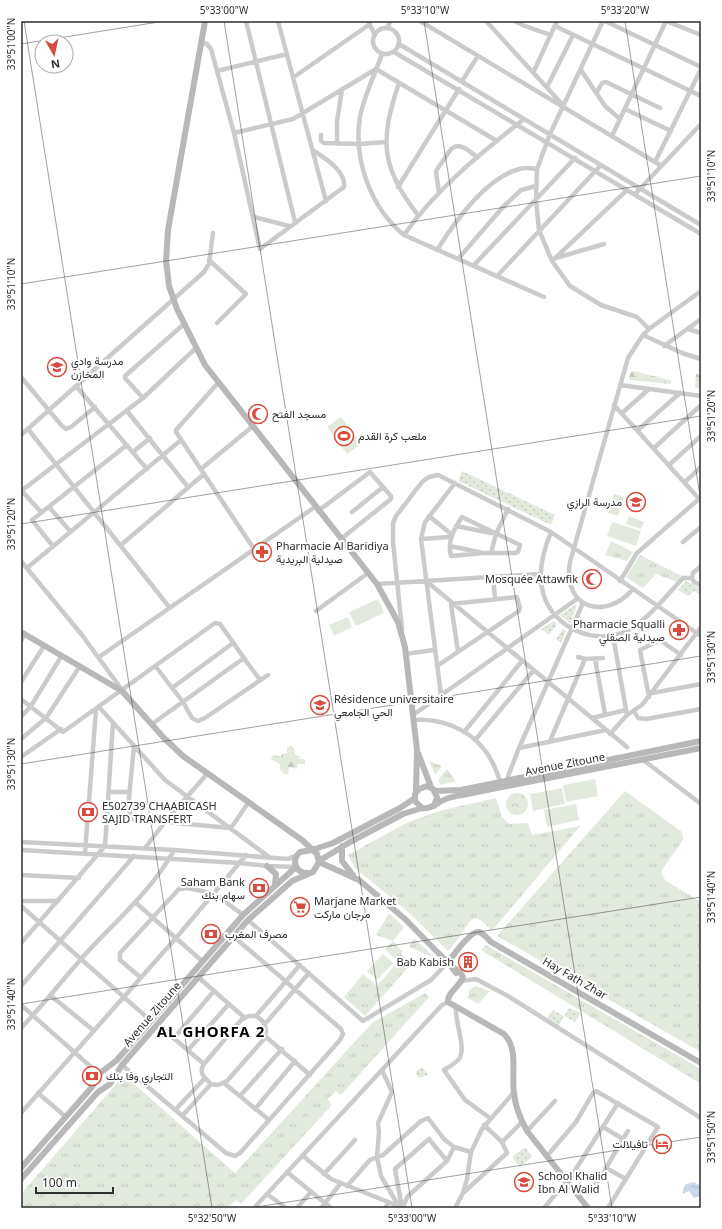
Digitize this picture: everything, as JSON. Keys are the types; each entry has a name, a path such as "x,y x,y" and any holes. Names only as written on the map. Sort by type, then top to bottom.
{"street":[{"path":"205,21 168,230 166,262 169,286 173,300 205,365 296,480 316,509 377,584 398,622 406,654 417,750 417,804 422,808"},
{"path":"246,21 257,61 295,222"},
{"path":"278,21 326,201"},
{"path":"388,28 390,21"},
{"path":"421,21 660,165"},
{"path":"486,21 534,72 563,106"},
{"path":"515,21 519,25 530,27 550,35"},
{"path":"530,27 534,21"},
{"path":"649,329 637,317 600,305 570,286 553,260 539,230 536,199 537,169 546,142 604,21 701,68 655,162"},
{"path":"612,136 666,21 701,35"},
{"path":"294,77 369,23 375,35"},
{"path":"534,72 556,23 573,35 701,96"},
{"path":"394,52 399,44 397,34 388,28 380,30 375,35 373,44 376,50 382,54 394,52 459,89 516,125 575,158 701,234"},
{"path":"547,87 573,35"},
{"path":"201,42 210,45 234,133 260,249 289,226 342,189 344,182 336,168 313,150"},
{"path":"399,44 701,225"},
{"path":"217,70 287,54"},
{"path":"382,54 360,118 360,144 367,182 374,201 391,225 404,235 436,250 498,275 544,297"},
{"path":"462,81 478,56"},
{"path":"376,69 497,141"},
{"path":"234,133 293,120 376,69"},
{"path":"581,70 605,106 620,119"},
{"path":"596,92 602,83 606,82 660,108"},
{"path":"399,83 387,125 386,142 389,166 398,187 418,214"},
{"path":"337,144 337,122 342,89"},
{"path":"398,187 459,89"},
{"path":"625,109 671,131"},
{"path":"404,235 418,214 439,193 477,157 524,119"},
{"path":"635,194 660,165 701,124"},
{"path":"321,135 323,143 360,144 386,142"},
{"path":"439,193 436,171 451,149 460,146 477,157"},
{"path":"474,265 575,158"},
{"path":"498,275 602,165"},
{"path":"436,250 467,207 501,177 519,168 537,169"},
{"path":"458,259 503,207 521,190 536,186"},
{"path":"553,260 627,190"},
{"path":"254,217 289,226"},
{"path":"21,435 50,411 204,272 210,260 214,233"},
{"path":"553,260 604,244"},
{"path":"210,260 246,294 217,323"},
{"path":"632,590 626,598 614,605 600,608 583,603 577,599 573,593 569,576 574,548 628,358 643,335 649,329 701,291"},
{"path":"664,346 701,320"},
{"path":"143,398 125,378 125,376 184,324"},
{"path":"688,329 701,333"},
{"path":"643,335 664,346 701,359"},
{"path":"41,512 21,490 143,398 196,348"},
{"path":"21,377 66,429 71,428 95,407"},
{"path":"218,383 176,430 181,440 254,549"},
{"path":"620,385 701,396"},
{"path":"76,386 147,469"},
{"path":"622,413 649,389"},
{"path":"638,430 680,393"},
{"path":"614,405 700,499 637,553 620,581"},
{"path":"654,448 701,405"},
{"path":"127,410 188,487"},
{"path":"201,469 253,426"},
{"path":"28,429 170,608"},
{"path":"669,465 701,436"},
{"path":"133,452 150,438"},
{"path":"27,568 52,545 95,512 181,440"},
{"path":"52,545 32,520 127,445"},
{"path":"685,482 701,467"},
{"path":"99,657 254,549 370,472 391,496 391,499 341,539"},
{"path":"121,545 204,474"},
{"path":"403,639 392,531 396,516 422,482 429,477 438,475 551,532 632,590 657,605 699,635"},
{"path":"440,695 421,539 423,527 429,516 456,483"},
{"path":"352,512 384,487"},
{"path":"49,507 70,531"},
{"path":"491,553 496,534 508,509"},
{"path":"429,516 451,535"},
{"path":"462,517 496,534 519,544 520,546 515,553 483,553 451,556 451,535 462,517"},
{"path":"456,526 496,534"},
{"path":"683,542 701,527"},
{"path":"551,532 543,556 540,574 544,596 555,615 572,629 590,636 612,636 637,625 683,578 692,578"},
{"path":"421,539 451,535"},
{"path":"450,546 483,553"},
{"path":"21,561 99,657 122,691 180,753 207,774 302,840 317,854 319,861 359,880"},
{"path":"692,578 693,573 701,566"},
{"path":"316,611 368,573"},
{"path":"377,584 540,574"},
{"path":"493,577 495,599"},
{"path":"692,578 694,582 701,585"},
{"path":"426,581 533,671 627,747"},
{"path":"437,666 520,610 517,597 452,604"},
{"path":"413,717 440,695 577,599"},
{"path":"508,779 519,748 583,603"},
{"path":"452,604 458,652"},
{"path":"21,699 63,732 215,623 220,624 260,680"},
{"path":"592,718 605,714 634,712 640,708 681,655 699,635 701,627"},
{"path":"21,641 23,633 61,657 80,666 122,691"},
{"path":"612,636 627,713"},
{"path":"651,695 640,650 660,640 681,655"},
{"path":"172,688 233,643"},
{"path":"21,682 44,646"},
{"path":"406,654 434,650"},
{"path":"21,718 31,706 61,657"},
{"path":"578,657 585,659 603,658"},
{"path":"152,724 244,658"},
{"path":"550,741 585,659"},
{"path":"595,659 605,714"},
{"path":"464,732 522,661"},
{"path":"21,739 46,718 80,666"},
{"path":"156,666 183,702 192,718 198,721 205,718 268,675"},
{"path":"475,740 533,671"},
{"path":"651,695 701,684"},
{"path":"97,708 113,723 165,780 269,857"},
{"path":"86,853 97,708"},
{"path":"634,712 638,718 646,720 701,709"},
{"path":"610,734 627,713"},
{"path":"413,717 437,721 464,732 483,747 489,756 500,780"},
{"path":"21,943 79,878 105,846 113,723"},
{"path":"21,757 61,729"},
{"path":"519,748 606,730"},
{"name":"Avenue Zitoune","path":"433,789 461,790 500,780 701,741"},
{"path":"134,746 128,808 132,818 137,821 231,828"},
{"name":"Avenue Zitoune","path":"434,806 448,798 701,748"},
{"path":"295,835 299,844 296,866 300,872 311,873 319,861 342,846 403,814 434,806 437,797 417,750"},
{"path":"642,759 701,804"},
{"path":"145,848 165,822 207,774"},
{"path":"21,842 87,844 287,859 304,850 312,850 333,843 400,808 424,786 433,789"},
{"path":"109,792 129,792"},
{"path":"231,828 248,803"},
{"path":"342,846 342,861 346,869 404,919 458,973 462,981"},
{"path":"21,850 170,858 267,866 296,866"},
{"path":"21,1028 51,996 81,959 135,902 170,858 174,850"},
{"path":"21,1113 215,894 246,855"},
{"path":"21,986 134,856"},
{"path":"267,866 276,874 275,886"},
{"name":"Avenue Zitoune","path":"21,1179 98,1092 108,1086 122,1064 202,961 296,866"},
{"name":"Avenue Zitoune","path":"21,1168 66,1118 100,1075 154,1023 198,977 233,936 246,917 292,881 321,869 332,868"},
{"path":"21,875 79,878"},
{"path":"140,978 120,960 119,955 152,918 182,888 215,894 246,917 363,1021 431,980 449,964"},
{"path":"21,901 58,901"},
{"path":"135,902 202,961"},
{"path":"21,906 154,1023 204,1064"},
{"name":"Hay Fath Zhar","path":"449,964 470,935 479,932 491,942 701,1063"},
{"path":"122,1064 226,1153 232,1156 240,1153 310,1075 340,1040 342,1031 233,936"},
{"path":"300,965 256,1016 245,1018 204,1064 201,1070 205,1078 212,1084 218,1085 224,1083 265,1036 265,1024 309,973"},
{"path":"198,977 245,1018"},
{"path":"254,1208 442,1005 448,1002 449,997 462,981 471,979 480,981 508,996 701,1118"},
{"path":"174,1038 214,991"},
{"path":"51,996 93,1030"},
{"path":"448,1002 504,1034 510,1040 512,1048 514,1092 522,1122 527,1131 588,1208"},
{"path":"188,1050 229,1004"},
{"path":"21,1005 100,1075 100,1086 108,1086"},
{"path":"456,1006 455,1016 462,1052 458,1060 444,1070 465,1100 490,1118"},
{"path":"256,1016 265,1024"},
{"path":"265,1036 282,1049 310,1075"},
{"path":"240,1096 282,1049"},
{"path":"255,1109 295,1061"},
{"path":"382,1070 392,1092 378,1123 379,1130 376,1157 379,1172 401,1207"},
{"path":"100,1075 110,1073 112,1080"},
{"path":"176,1109 205,1078"},
{"path":"224,1083 269,1120"},
{"path":"183,1116 212,1084"},
{"path":"455,1208 463,1192 469,1170 471,1152 484,1125 514,1092"},
{"path":"547,1156 576,1122 594,1092 598,1092 658,1127 608,1208"},
{"path":"38,1093 66,1118"},
{"path":"527,1131 555,1101"},
{"path":"544,1208 567,1181 618,1103"},
{"path":"347,1186 370,1160 383,1155 411,1130 428,1118 444,1139 454,1148 471,1152"},
{"path":"502,1142 522,1122"},
{"path":"463,1192 507,1153 502,1142 484,1125"},
{"path":"603,1127 623,1139"},
{"path":"594,1187 628,1131"},
{"path":"401,1207 395,1169 429,1139 447,1161"},
{"path":"324,1174 355,1140"},
{"path":"401,1207 408,1196 447,1161 454,1148"},
{"path":"303,1156 324,1174 341,1183 401,1207"},
{"path":"606,1168 626,1179"},
{"path":"287,1172 331,1208"},
{"path":"321,1208 341,1183"},
{"path":"297,1208 311,1192"},
{"path":"267,1194 286,1208"},
{"path":"385,1208 389,1202"}],"green space":[{"path":"634,371 669,380 671,381 671,384 630,380 629,377 631,372"},
{"path":"696,374 701,375 701,388 695,388"},
{"name":"ملعب كرة القدم","path":"341,417 361,444 347,454 327,427"},
{"path":"462,471 555,515 551,525 458,481"},
{"path":"614,494 624,497 618,516 608,513"},
{"path":"629,516 644,522 641,529 626,524"},
{"path":"612,522 641,531 636,546 607,536"},
{"path":"611,541 633,552 627,561 605,555"},
{"path":"640,555 682,576 677,582 656,574 643,588 626,577"},
{"path":"686,581 701,588 701,595 694,591 688,596 678,590"},
{"path":"378,599 384,613 356,626 349,612"},
{"path":"575,605 577,606 570,623 560,615"},
{"path":"348,617 352,627 334,636 329,625"},
{"path":"554,621 557,624 549,635 541,629"},
{"path":"563,629 566,631 561,643 556,639"},
{"path":"291,746 294,748 295,754 300,757 299,759 304,759 305,764 298,764 297,769 289,767 288,774 284,774 280,769 280,764 271,759 272,756 275,755 281,757 282,754 287,753 287,748"},
{"path":"429,761 442,766 435,775"},
{"path":"447,769 456,781 441,785 438,780"},
{"path":"595,779 598,796 566,802 563,785"},
{"path":"562,788 565,804 533,811 530,794"},
{"path":"625,791 682,832 683,839 665,865 661,874 666,881 701,902 701,1052 497,936"},
{"path":"517,793 525,796 528,804 525,812 517,815 509,812 506,804 509,796"},
{"path":"496,798 502,817 509,824 528,823 532,835 580,826 492,931 481,920 473,919 448,951 406,910 355,868 348,855 408,822 443,810"},
{"path":"576,804 579,820 547,827 544,810"},
{"path":"389,913 404,927 393,941 376,935"},
{"path":"414,938 435,958 409,947"},
{"path":"393,941 403,952 401,954 412,963 365,1016 344,997 363,974 377,986 398,962 385,949"},
{"path":"486,945 701,1069 701,1084 481,950"},
{"path":"383,954 393,963 377,980 367,971"},
{"path":"475,986 490,991 478,1004 467,998 469,994 468,991"},
{"path":"425,993 429,997 341,1095 336,1091 328,1099 332,1105 241,1204 236,1200 228,1208 21,1208 21,1194 124,1075 235,1173 372,1023"},
{"path":"569,1008 581,1013 575,1022 564,1016"},
{"path":"553,1010 564,1016 559,1025 547,1018"},
{"path":"422,1067 428,1075 419,1078 415,1072"},
{"path":"525,1147 532,1157 520,1167 512,1157"}],"water":[{"path":"694,1182 701,1186 700,1196 694,1198 689,1191 683,1194 683,1189 686,1184"}],"place":[{"name":"مدرسة وادي المخازن","path":"57,367"},
{"name":"مسجد الفتح","path":"258,414"},
{"name":"ملعب كرة القدم","path":"344,436"},
{"name":"مدرسة الرازي","path":"636,502"},
{"name":"Pharmacie Al Baridiya صيدلية البريدية","path":"262,552"},
{"name":"Mosquée Attawfik","path":"592,579"},
{"name":"Pharmacie Squalli صيدلية الصقلي","path":"679,630"},
{"name":"Résidence universitaire الحي الجامعي","path":"320,705"},
{"name":"ES02739 CHAABICASH SAJID TRANSFERT","path":"88,812"},
{"name":"Saham Bank سهام بنك","path":"259,888"},
{"name":"Marjane Market مرجان ماركت","path":"300,907"},
{"name":"مصرف المغرب","path":"211,934"},
{"name":"Bab Kabish","path":"468,962"},
{"name":"التجاري وفا بنك","path":"92,1076"},
{"name":"تافيلالت","path":"662,1144"},
{"name":"School Khalid Ibn Al Walid","path":"524,1182"}],"district":[{"name":"AL GHORFA 2","path":"211,1032"}]}
